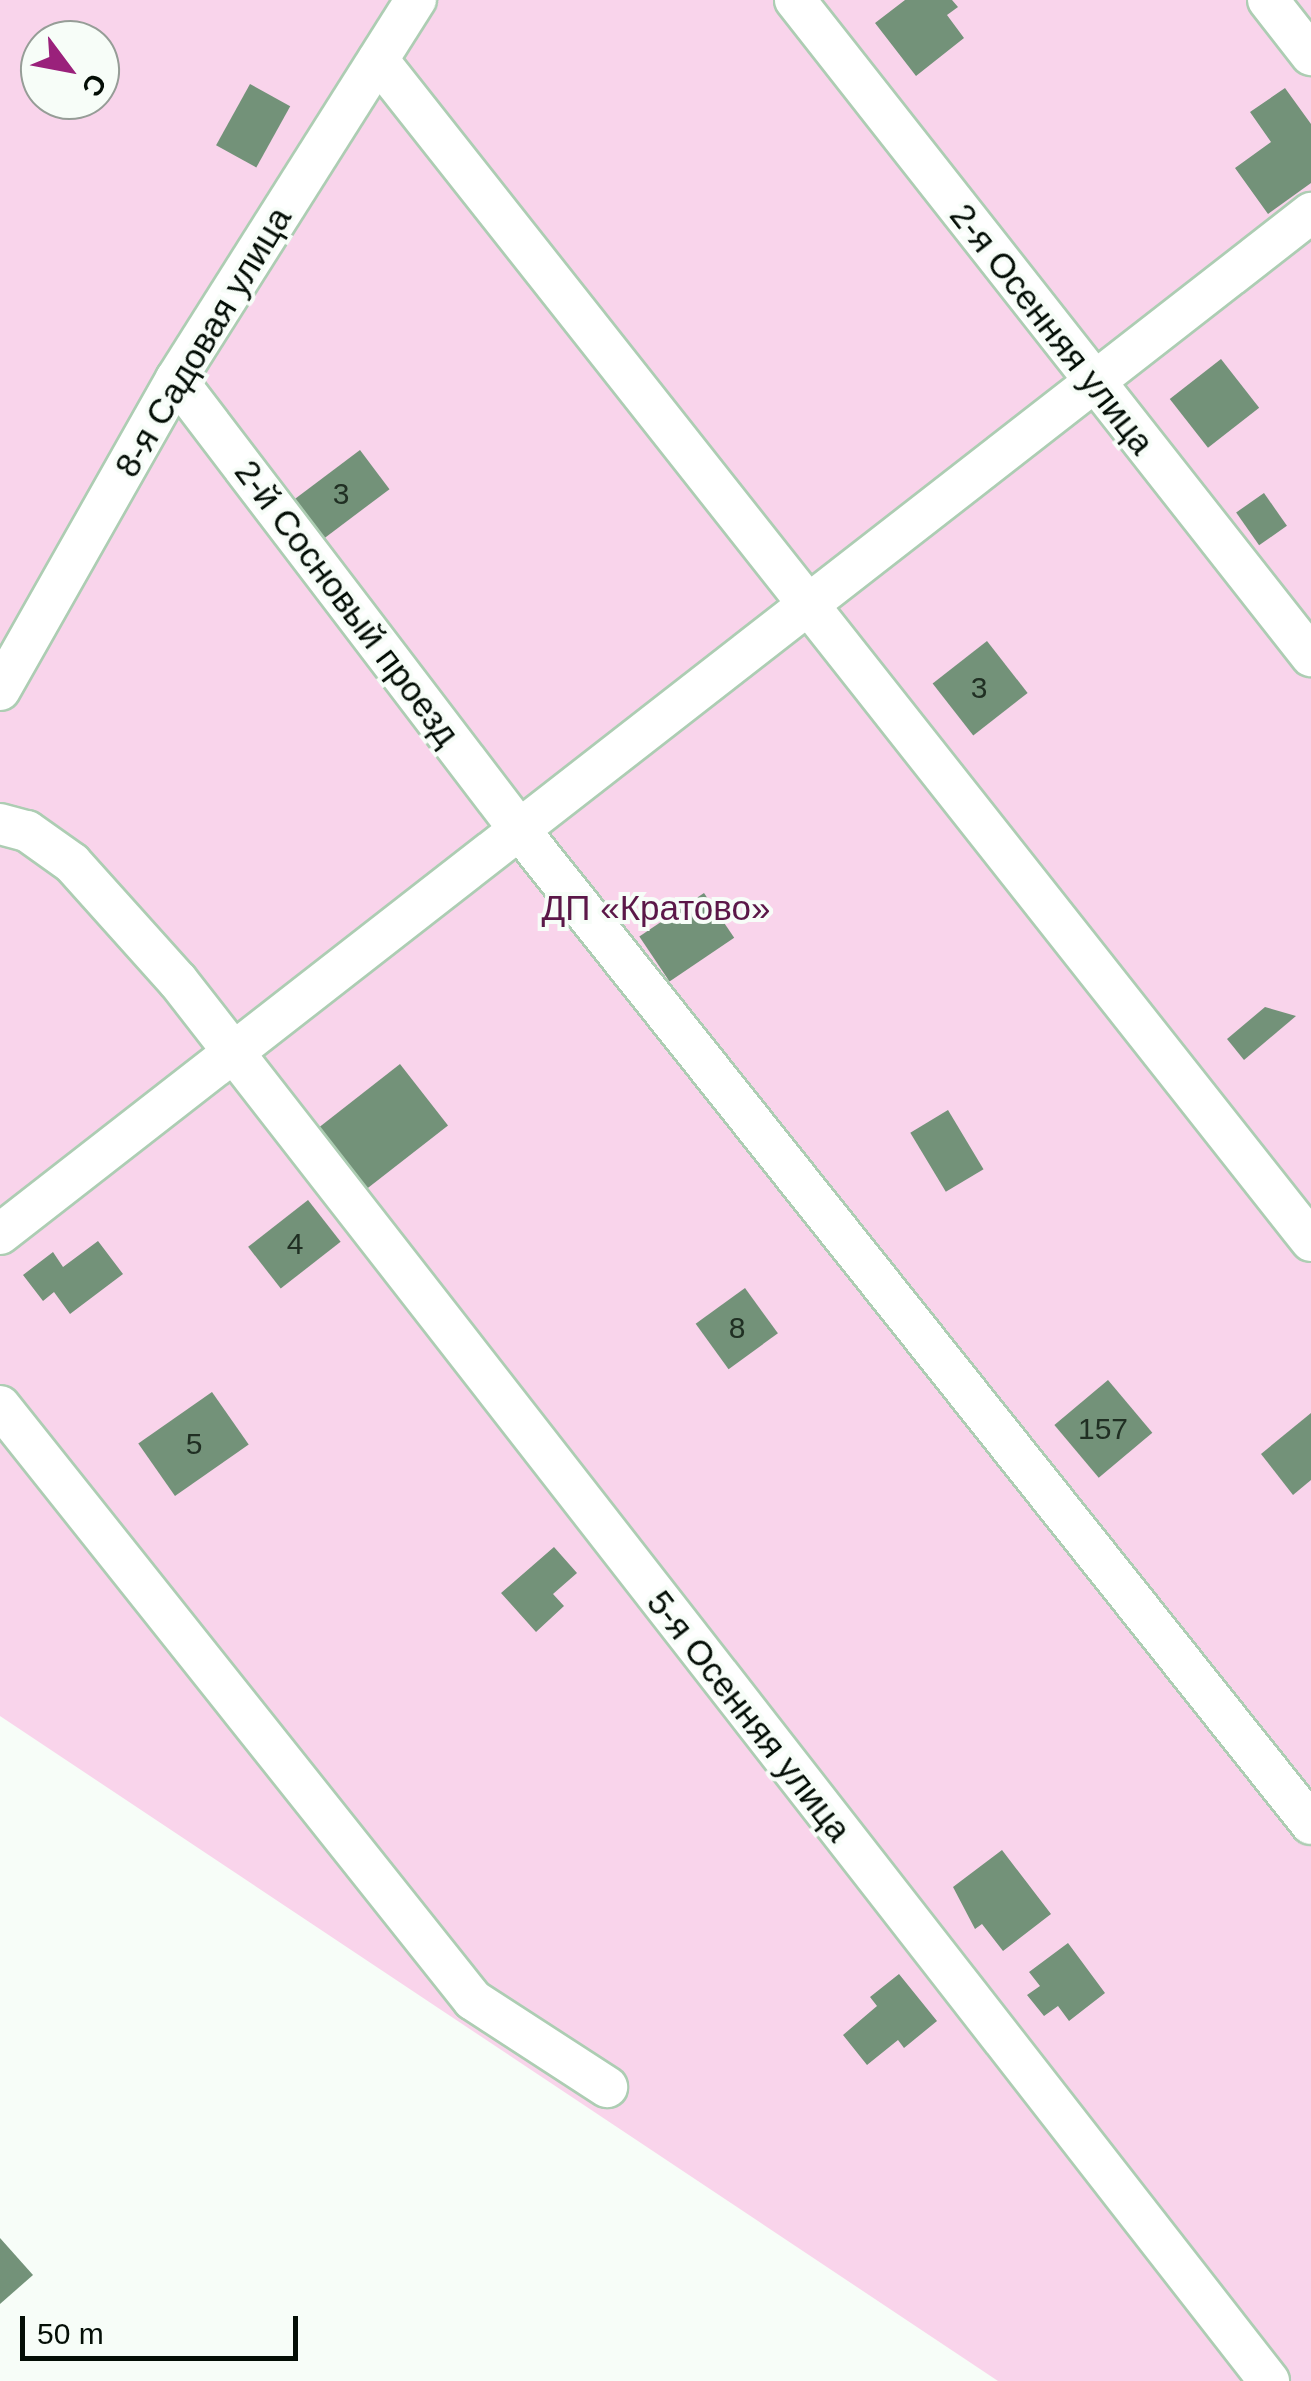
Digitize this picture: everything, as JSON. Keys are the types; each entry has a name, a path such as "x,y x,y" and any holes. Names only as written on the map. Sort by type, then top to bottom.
{"street":[{"name":"8-я Садовая улица","path":"0,690 176,379 416,0"},
{"name":"2-я Осенняя улица","path":"795,0 1093,384 1311,656"},
{"path":"1268,0 1311,54"},
{"path":"378,60 805,608 1311,1241"},
{"path":"0,1234 228,1051 1311,213"},
{"name":"2-й Сосновый проезд","path":"176,379 518,828 1311,1824"},
{"name":"5-я Осенняя улица","path":"0,824 27,831 72,862 178,982 228,1051 1270,2381"},
{"path":"0,1406 473,2000 607,2086"}],"green space":[{"name":"ДП «Кратово»","path":"0,0 1311,0 1311,2381 998,2381 0,1716"}],"building":[{"path":"905,0 952,0 958,7 947,15 964,38 916,76 875,23"},
{"path":"250,84 290,106 256,168 216,145"},
{"path":"1285,88 1311,124 1311,183 1268,214 1235,168 1271,142 1250,112"},
{"path":"1221,359 1259,408 1208,448 1170,399"},
{"path":"360,450 389,489 324,538 295,499"},
{"path":"1264,493 1287,526 1259,545 1236,513"},
{"path":"987,641 1028,693 973,735 933,683"},
{"path":"704,893 734,938 670,981 639,937"},
{"path":"1265,1007 1296,1016 1244,1060 1227,1039"},
{"path":"400,1064 448,1125 365,1190 317,1129"},
{"path":"948,1110 984,1169 946,1192 910,1133"},
{"path":"308,1200 341,1242 281,1289 248,1247"},
{"path":"98,1241 123,1274 70,1314 54,1292 43,1301 23,1275 53,1252 63,1267"},
{"path":"745,1288 778,1333 729,1369 696,1324"},
{"path":"1108,1380 1152,1433 1099,1478 1054,1425"},
{"path":"212,1392 249,1444 175,1496 138,1444"},
{"path":"1311,1413 1311,1480 1293,1495 1261,1454"},
{"path":"554,1547 577,1573 553,1594 564,1606 536,1632 501,1593"},
{"path":"1002,1850 1051,1914 1003,1951 982,1924 975,1929 953,1887"},
{"path":"1068,1943 1105,1993 1069,2021 1058,2006 1044,2016 1027,1995 1040,1986 1029,1972"},
{"path":"899,1974 937,2021 904,2048 898,2040 867,2065 843,2035 877,2006 870,1997"},
{"path":"0,2238 33,2275 0,2304"}]}
